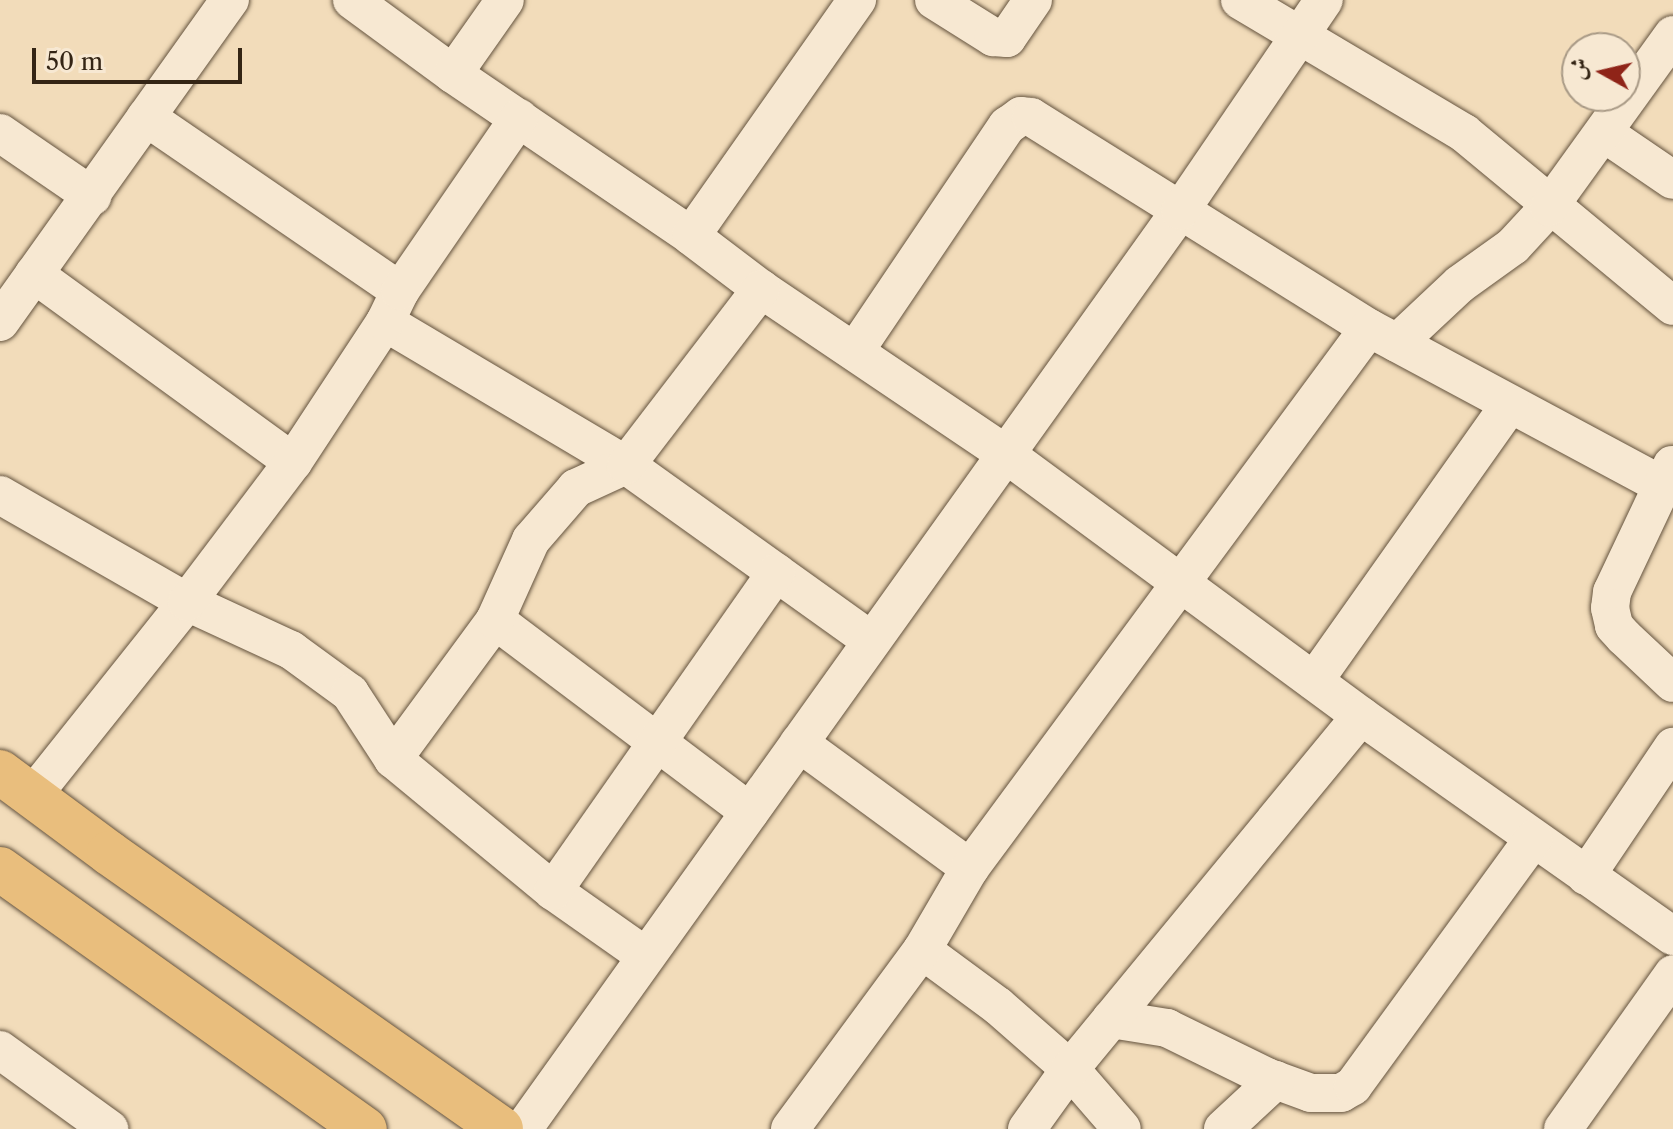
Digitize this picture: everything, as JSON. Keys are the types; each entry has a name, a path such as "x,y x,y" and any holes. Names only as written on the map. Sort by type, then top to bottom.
{"main road":[{"path":"17,783 109,853 501,1129"},
{"path":"0,869 365,1129"}],"street":[{"path":"0,322 230,0"},
{"path":"352,0 453,74 691,236 761,289 1007,455 1361,716 1673,936"},
{"path":"453,74 505,0"},
{"path":"691,236 857,0"},
{"path":"934,0 993,37 1007,38 1033,0"},
{"path":"1240,0 1464,133 1549,207 1673,306"},
{"path":"523,1129 644,955 1007,455 1180,211 1324,0"},
{"path":"790,1129 922,950 970,868 1182,582 1383,336 1513,246 1549,207 1673,35"},
{"path":"855,351 1007,126 1021,116 1031,117 1383,336 1510,404 1667,474 1612,592 1610,608 1614,626 1673,683"},
{"path":"146,117 393,306 626,465 872,641"},
{"path":"17,783 187,602 293,462 519,118"},
{"path":"0,133 92,196"},
{"path":"1604,133 1673,180"},
{"path":"34,274 293,462"},
{"path":"393,759 495,620 531,540 576,488 626,465 761,289"},
{"path":"1314,681 1510,404"},
{"path":"0,495 187,602 291,650 350,693 393,759 553,891 644,955"},
{"path":"553,891 776,572"},
{"path":"495,620 750,812"},
{"path":"1027,1129 1070,1069 1361,716"},
{"path":"799,743 970,868"},
{"path":"1586,876 1673,747"},
{"path":"1111,1019 1167,1028 1276,1080 1311,1093 1341,1093 1353,1086 1533,839"},
{"path":"922,950 998,1006 1070,1069 1122,1129"},
{"path":"1563,1129 1673,974"},
{"path":"0,1050 109,1129"},
{"path":"1223,1129 1276,1080"}]}
